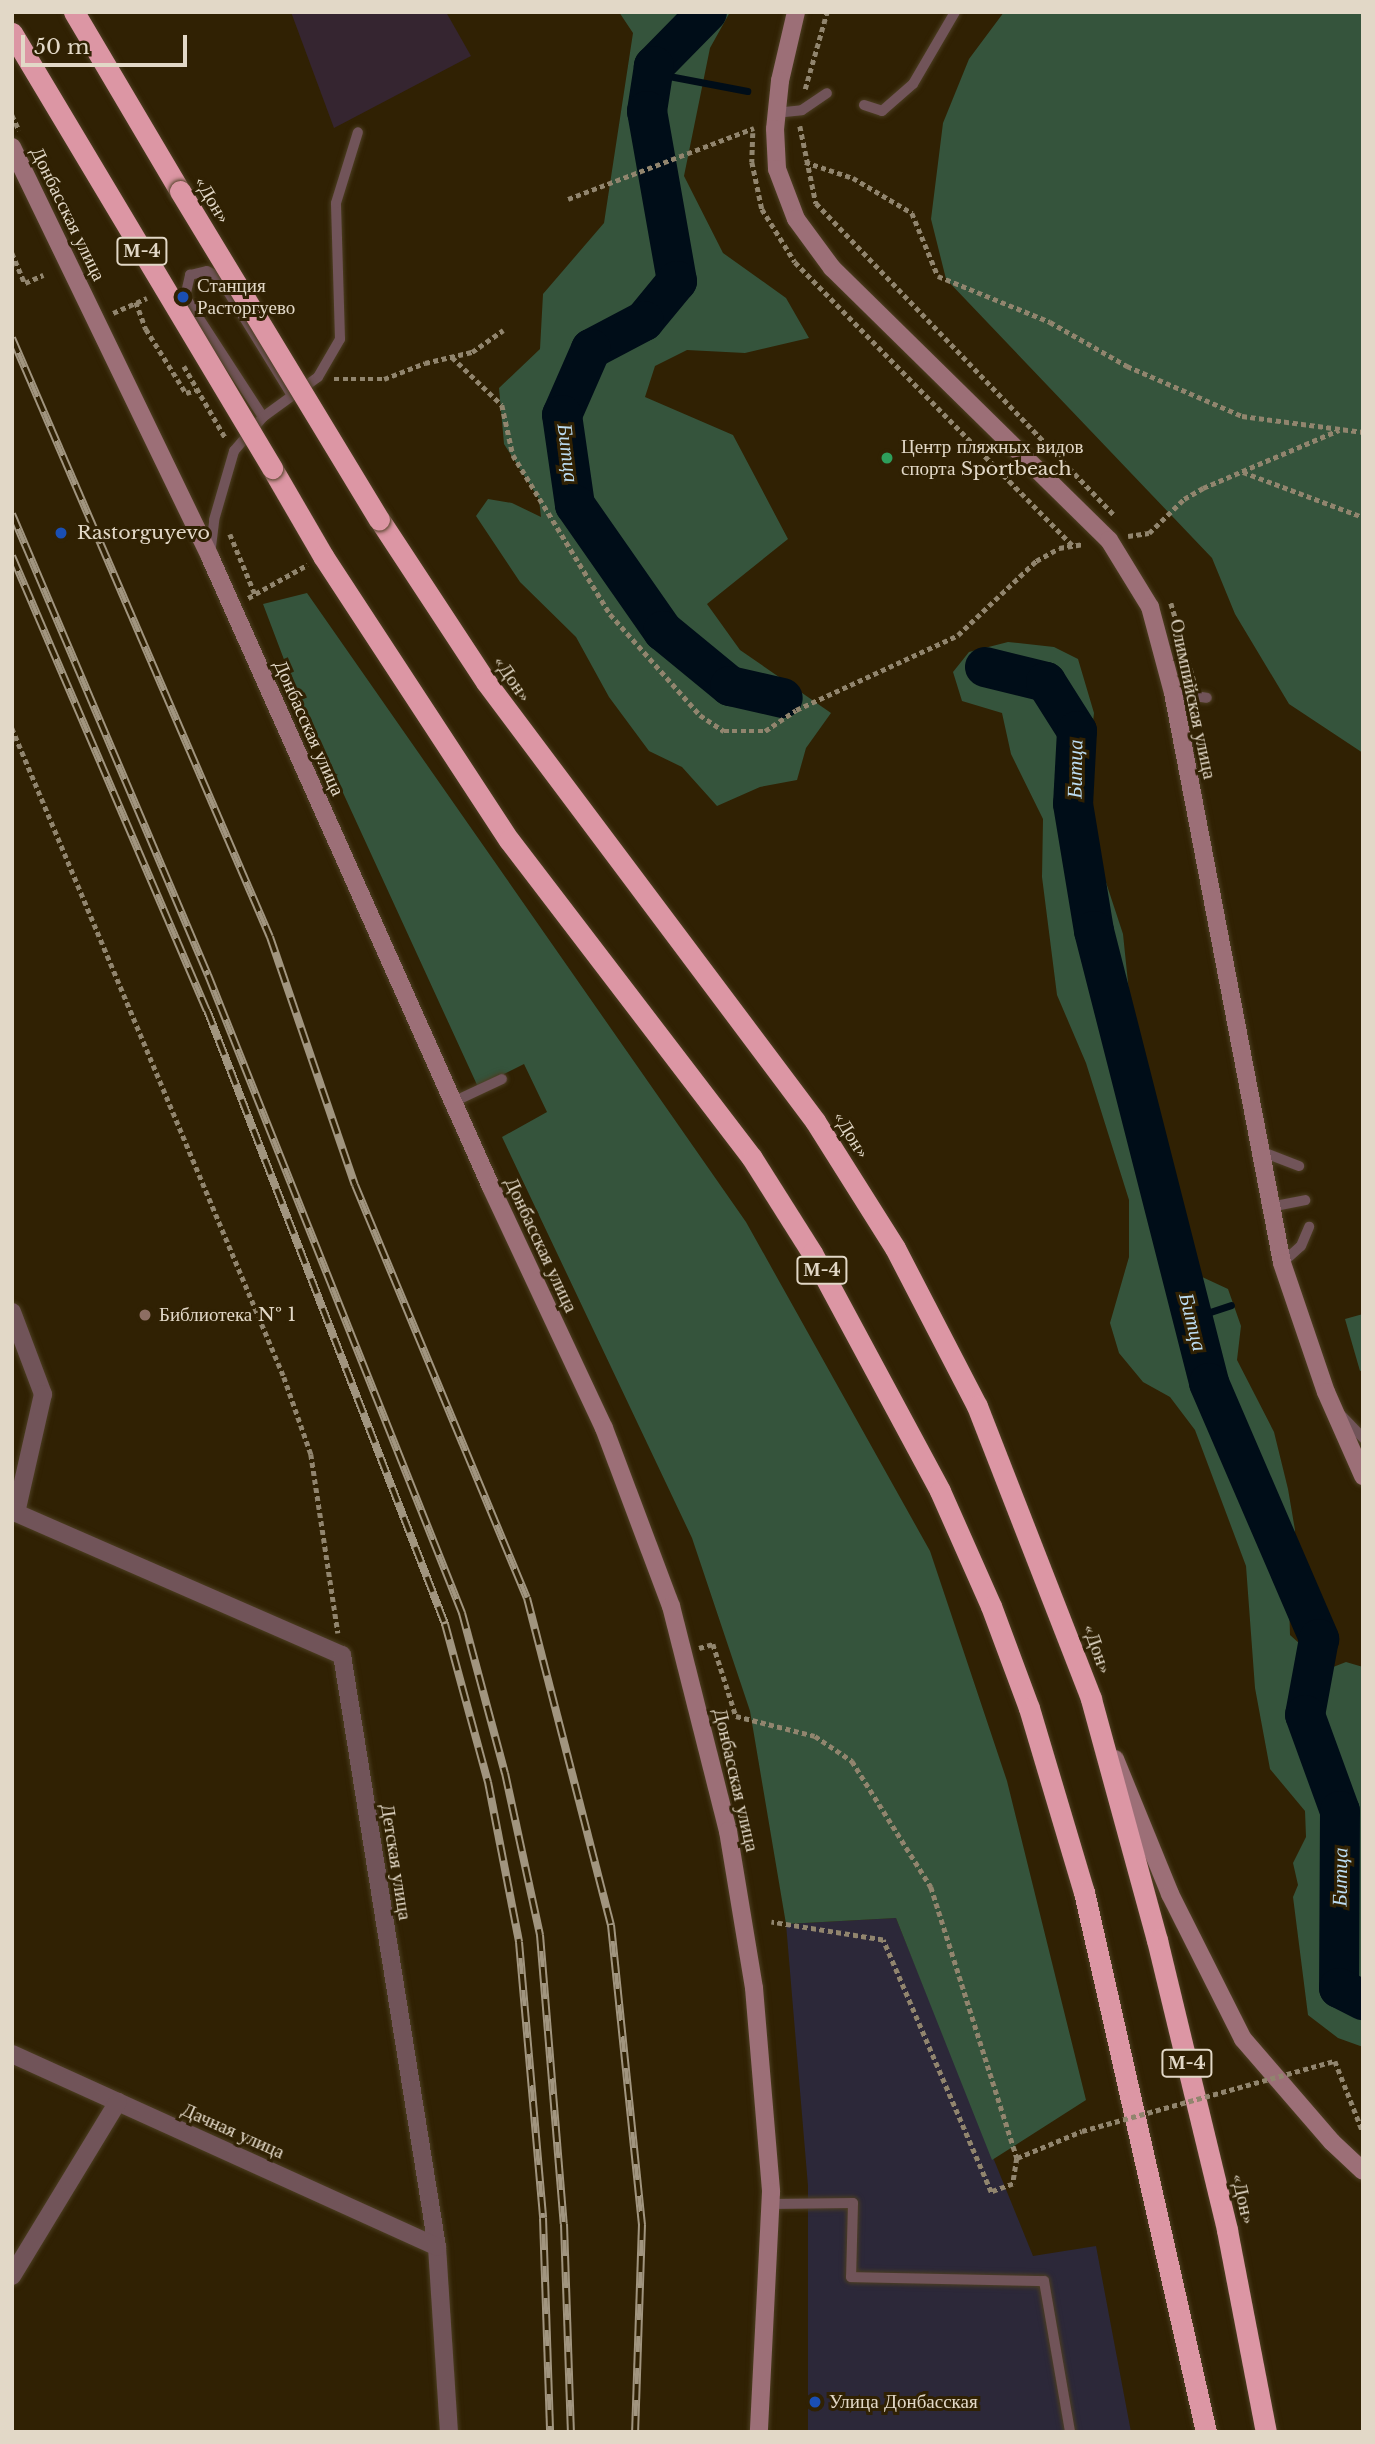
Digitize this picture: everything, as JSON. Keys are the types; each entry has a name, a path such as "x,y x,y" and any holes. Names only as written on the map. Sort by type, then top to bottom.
{"highway":[{"name":"«Дон»","path":"74,12 379,519 486,682 815,1121 895,1248 977,1406 1091,1699 1157,1940 1227,2230 1266,2432"},
{"name":"М-4","path":"12,33 323,556 509,840 752,1158 812,1253 940,1492 991,1606 1029,1708 1084,1892 1206,2432"}],"street":[{"name":"Олимпийская улица","path":"796,12 775,113 777,169 796,219 841,278 1109,540 1150,607 1173,693 1282,1264 1332,1404 1363,1476"},
{"name":"Донбасская улица","path":"12,147 210,557 453,1102 604,1428 685,1652 728,1831 754,1988 771,2204 759,2432"},
{"path":"12,1312 43,1394 14,1512 342,1655"},
{"name":"Детская улица","path":"342,1655 437,2247 449,2432"},
{"path":"1091,1699 1170,1894 1243,2039 1332,2142 1363,2171"},
{"name":"Дачная улица","path":"12,2053 437,2247"},
{"path":"12,2276 118,2102"}],"lane":[{"path":"864,105 882,111 913,84 955,12"},
{"path":"775,113 802,110 827,93"},
{"path":"210,557 214,520 234,451 262,417 318,376 340,338 336,203 358,132"},
{"path":"262,417 185,297 190,275 207,271 219,277 291,394"},
{"path":"1173,693 1203,697"},
{"path":"453,1102 502,1079"},
{"path":"1260,1152 1298,1166"},
{"path":"1270,1207 1305,1200"},
{"path":"1282,1264 1301,1246 1309,1227"},
{"path":"1332,1404 1363,1438"},
{"path":"771,2204 853,2203 851,2277 1044,2281 1070,2432"}],"path":[{"path":"827,12 802,110 804,162 816,203 1096,492 1138,547"},
{"path":"568,199 754,128"},
{"path":"804,162 853,178 912,213 938,276 1050,322 1127,366 1242,416 1363,432"},
{"path":"12,253 25,283 43,275"},
{"path":"108,315 136,302 146,329 186,393 196,390"},
{"path":"318,376 353,382 384,379 472,352 503,330"},
{"path":"452,357 502,405 513,455 610,614 700,715 724,731 765,731 796,710 958,635 1047,555 1149,533 1184,499 1339,430"},
{"path":"1242,471 1363,517"},
{"path":"229,534 255,594"},
{"path":"248,598 323,556"},
{"path":"1164,592 1177,614 1203,697"},
{"path":"12,728 284,1377 311,1454 342,1655"},
{"path":"685,1652 713,1644 736,1716 815,1736 852,1761 932,1887 1017,2158 1013,2184 991,2192 883,1940 771,1922"},
{"path":"1017,2158 1082,2132 1335,2061 1363,2132"}],"shaded area":[{"path":"291,12 446,12 471,56 334,128"},
{"path":"896,1918 1033,2256 1096,2246 1131,2432 808,2432 808,2186 786,1924"}],"green space":[{"path":"619,12 730,12 710,48 684,176 723,253 786,298 809,338 745,353 687,350 655,366 645,397 733,435 788,539 707,604 740,650 831,713 806,748 797,780 760,787 717,806 682,767 649,751 609,697 576,637 520,582 476,516 488,499 512,503 541,517 539,499 504,444 499,388 540,349 543,294 604,223 633,33"},
{"path":"1004,12 1363,12 1363,753 1289,704 1235,614 1212,558 946,279 931,219 943,123 969,59"},
{"path":"307,593 746,1222 930,1551 1007,1781 1086,2100 992,2160 896,1918 786,1924 750,1711 692,1538 502,1137 547,1112 524,1064 478,1087 294,686 263,604"},
{"path":"1008,642 1054,647 1078,659 1094,713 1086,787 1096,852 1123,934 1130,1002 1150,1094 1200,1276 1228,1289 1241,1326 1237,1360 1274,1432 1288,1489 1295,1530 1288,1565 1290,1635 1328,1669 1346,1662 1363,1667 1363,2047 1338,2038 1308,2015 1293,1897 1298,1885 1293,1863 1306,1837 1305,1811 1270,1769 1255,1688 1246,1566 1195,1430 1170,1397 1143,1382 1119,1353 1110,1323 1129,1257 1129,1200 1086,1063 1057,995 1042,877 1043,819 1011,754 1002,713 962,701 953,672 969,652"},
{"path":"1363,1314 1363,1370 1360,1371 1345,1319"}],"waterway":[{"name":"Битца","path":"707,12 654,66 647,111 677,281 644,321 591,349 562,415 575,505 663,631 730,686 783,698"},
{"path":"653,73 747,91"},
{"name":"Битца","path":"985,667 1046,682 1077,731 1073,804 1094,931 1209,1383 1319,1639 1305,1715 1340,1811 1339,1988 1363,2000"},
{"path":"1192,1318 1231,1305"}],"railway":[{"path":"12,338 270,937 355,1185 527,1598 611,1925 642,2224 635,2432"},
{"path":"12,514 208,975 462,1613 505,1773 540,1935 564,2224 571,2432"},
{"path":"12,556 207,1010 445,1624 488,1782 519,1942 543,2218 550,2432"}],"place":[{"name":"Станция Расторгуево","path":"183,297"},
{"name":"Центр пляжных видов спорта Sportbeach","path":"887,458"},
{"name":"Rastorguyevo","path":"61,533"},
{"name":"Библиотека № 1","path":"145,1315"},
{"name":"Улица Донбасская","path":"815,2402"}]}
